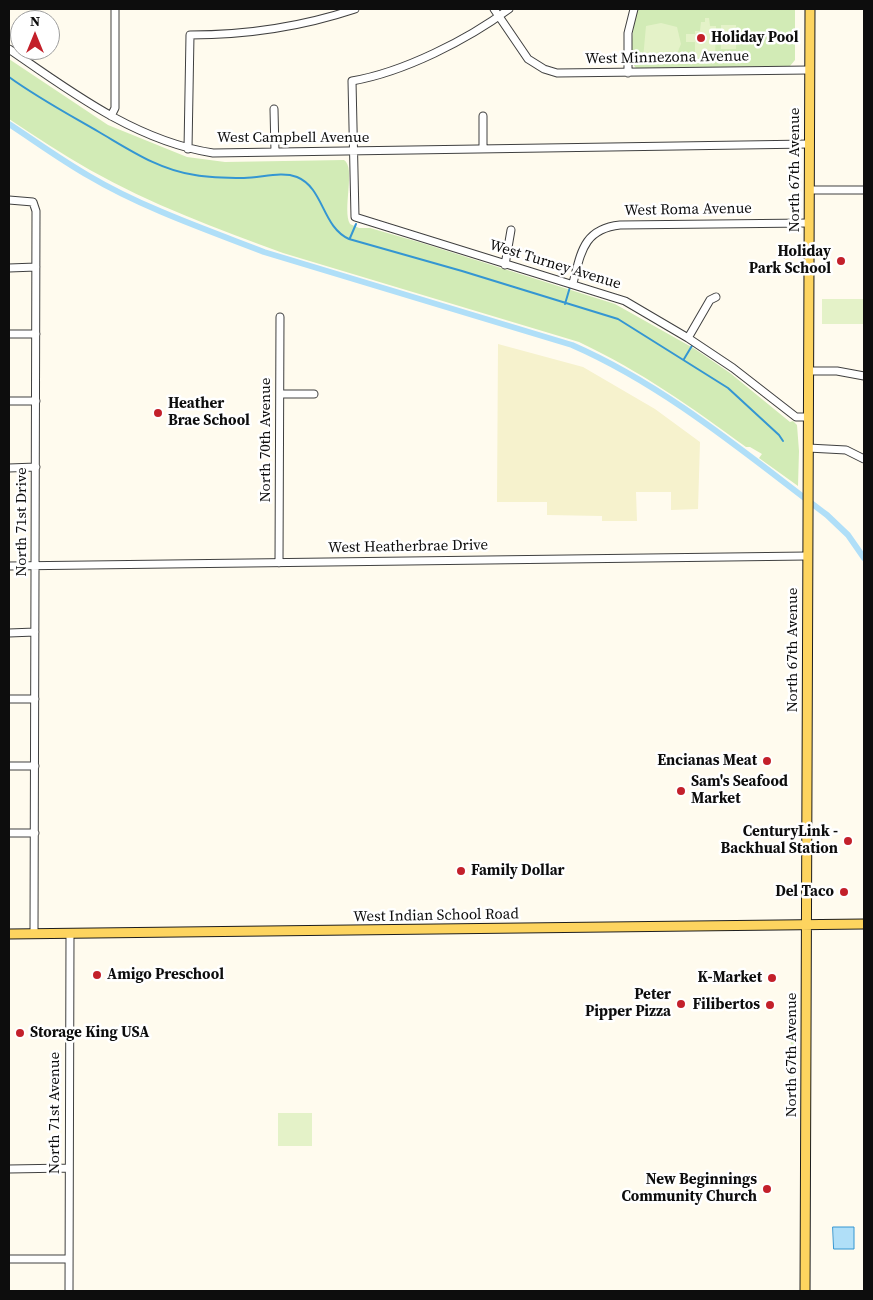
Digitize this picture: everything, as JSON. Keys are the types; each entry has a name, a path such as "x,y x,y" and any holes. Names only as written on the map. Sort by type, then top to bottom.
{"main road":[{"name":"North 67th Avenue","path":"805,1291 810,9"},
{"name":"West Indian School Road","path":"9,934 864,924"}],"street":[{"path":"111,116 115,108 116,9"},
{"path":"188,149 190,35 257,32 317,20 355,9"},
{"path":"494,9 499,16"},
{"path":"354,151 352,81 401,67 468,35 509,9"},
{"path":"628,73 630,24 634,9"},
{"name":"West Minnezona Avenue","path":"499,16 528,59 544,69 557,73 809,70"},
{"name":"West Campbell Avenue","path":"9,49 111,116 188,149 213,153 809,144"},
{"path":"274,109 274,152"},
{"path":"483,116 483,149"},
{"name":"West Turney Avenue","path":"354,151 355,217 505,265 573,283 626,301 688,338 733,368 796,417 808,418"},
{"path":"809,190 864,190"},
{"name":"North 71st Drive","path":"9,200 33,202 36,211 34,934"},
{"name":"West Roma Avenue","path":"573,283 585,244 593,235 605,227 620,225 808,223"},
{"path":"505,265 512,230"},
{"path":"9,268 36,267"},
{"path":"688,338 710,300 716,297"},
{"name":"North 70th Avenue","path":"279,563 280,317"},
{"path":"9,334 36,334"},
{"path":"808,371 837,371 864,376"},
{"path":"280,394 314,394"},
{"path":"9,402 36,401"},
{"path":"808,448 846,450 864,459"},
{"path":"9,468 36,467"},
{"name":"West Heatherbrae Drive","path":"9,566 807,556"},
{"path":"9,633 36,632"},
{"path":"9,700 36,699"},
{"path":"9,766 35,766"},
{"path":"9,833 35,833"},
{"name":"North 71st Avenue","path":"69,1291 70,934"},
{"path":"9,1168 69,1168"},
{"path":"9,1259 69,1259"}],"shaded area":[{"path":"498,344 583,367 655,409 700,442 698,509 671,510 671,492 636,492 637,521 602,521 602,516 547,515 547,502 497,502"}],"green space":[{"path":"638,9 795,9 795,60 790,66 636,68 633,64 632,49 633,30"},
{"name":"Holiday Pool","path":"705,18 709,18 710,26 716,26 715,57 695,58 695,42 686,42 686,34 695,34 695,31 700,31 701,22 705,22"},
{"path":"661,23 677,27 681,44 676,56 643,59 646,26"},
{"path":"721,25 736,25 736,49 721,49"},
{"path":"9,59 108,125 187,157 225,162 344,160 349,171 347,209 350,224 359,228 370,228 422,243 615,304 695,349 730,373 790,422 793,421 797,425 799,451 798,486 759,458 762,454 750,447 746,447 685,404 624,365 579,342 283,253 209,225 136,194 90,170 9,119"},
{"path":"822,299 864,299 864,324 822,324"},
{"path":"795,1023 795,1101 790,1100 791,1024"},
{"path":"278,1113 312,1113 312,1146 278,1146"}],"water":[{"path":"833,1227 854,1227 854,1249 834,1249"}],"waterway":[{"path":"9,77 53,106 134,152 169,169 207,177 244,178 278,175 297,177 306,182 313,190 333,226 349,239 462,271 618,319 728,388 779,435 783,441"},
{"path":"9,124 68,164 109,187 152,208 197,226 264,252 572,345 607,362 673,401 766,468 827,515 848,535 864,558"},
{"path":"350,238 356,224"},
{"path":"565,304 570,287"},
{"path":"684,359 693,344"}],"place":[{"name":"Holiday Pool","path":"701,38"},
{"name":"Holiday Park School","path":"841,261"},
{"name":"Heather Brae School","path":"158,413"},
{"name":"Encianas Meat","path":"767,761"},
{"name":"Sam's Seafood Market","path":"681,791"},
{"name":"CenturyLink - Backhual Station","path":"848,841"},
{"name":"Family Dollar","path":"461,871"},
{"name":"Del Taco","path":"844,892"},
{"name":"Amigo Preschool","path":"97,975"},
{"name":"K-Market","path":"772,978"},
{"name":"Peter Pipper Pizza","path":"681,1004"},
{"name":"Filibertos","path":"770,1005"},
{"name":"Storage King USA","path":"20,1033"},
{"name":"New Beginnings Community Church","path":"767,1189"}]}
